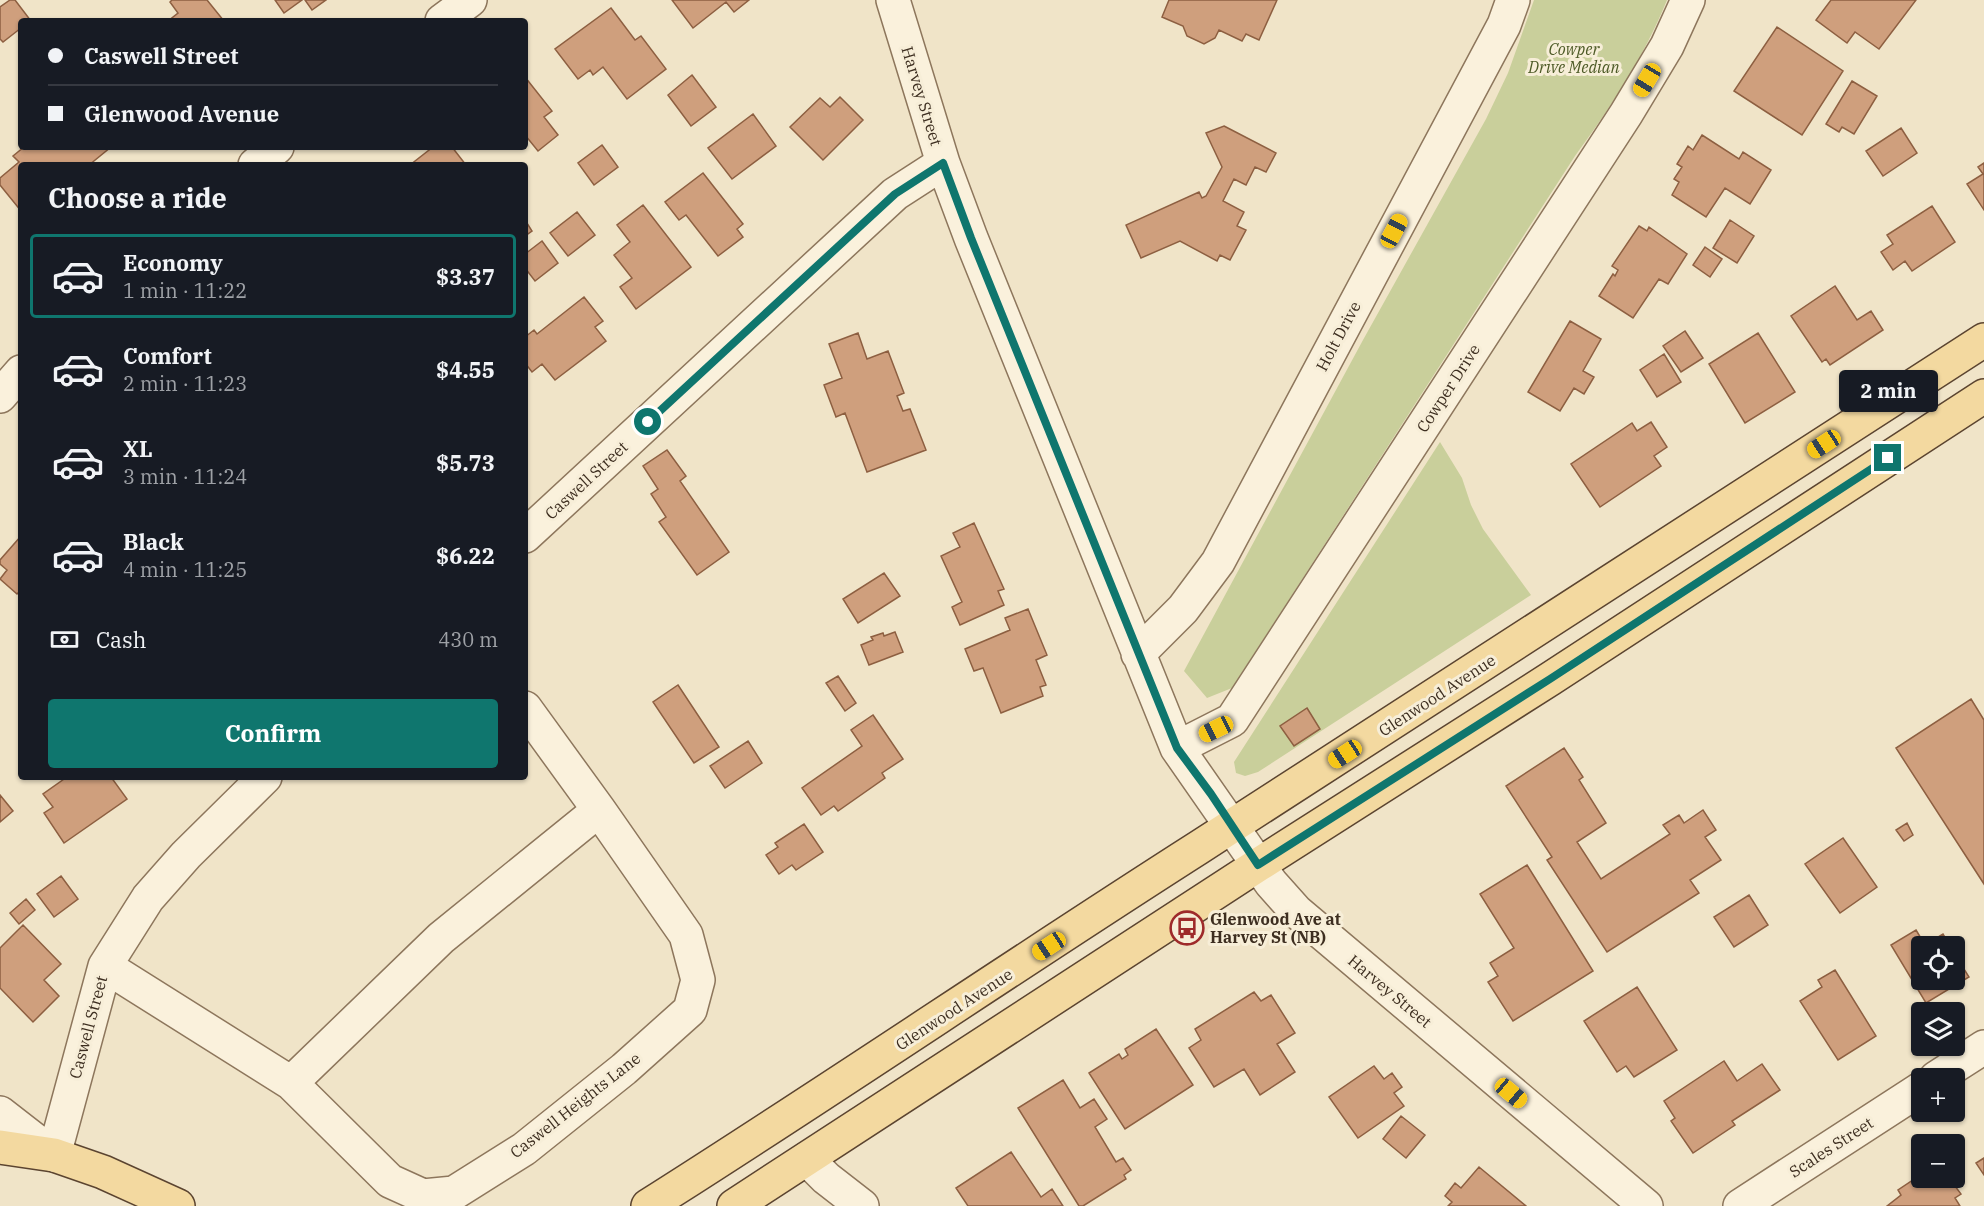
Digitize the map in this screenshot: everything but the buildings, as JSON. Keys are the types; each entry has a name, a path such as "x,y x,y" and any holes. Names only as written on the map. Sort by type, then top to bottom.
{"main road":[{"name":"Glenwood Avenue","path":"648,1206 789,1117 1232,826 1984,340"},
{"path":"734,1206 1984,396"},
{"path":"0,1147 54,1155 103,1172 178,1206"},
{"path":"54,1155 130,1206"}],"street":[{"path":"446,18 470,0"},
{"name":"Harvey Street","path":"893,0 943,163 971,238 1177,748 1271,883 1296,911 1646,1206"},
{"name":"Holt Drive","path":"1138,654 1183,609 1218,562 1504,25 1513,0"},
{"name":"Cowper Drive","path":"1177,748 1232,720 1626,114 1667,46 1688,0"},
{"path":"259,162 273,150"},
{"name":"Caswell Street","path":"528,533 895,194 943,163"},
{"path":"0,396 18,375"},
{"name":"Caswell Heights Lane","path":"105,966 291,1083 390,1181 423,1196 454,1193 524,1149 624,1069 690,1010 698,980 686,935 528,712"},
{"name":"Caswell Street","path":"54,1155 105,966 148,898 186,855 262,780"},
{"path":"291,1083 441,938 599,810"},
{"path":"1951,1068 1984,1047"},
{"name":"Scales Street","path":"1740,1206 1911,1095"},
{"path":"0,1113 54,1155"},
{"path":"807,1160 847,1202"}],"green space":[{"name":"Cowper Drive Median","path":"1534,0 1667,0 1648,42 1614,100 1575,156 1232,688 1207,698 1184,671 1363,340 1486,119 1508,73"},
{"path":"1440,442 1462,478 1471,505 1483,529 1531,595 1258,772 1245,776 1236,773 1234,762"}],"place":[{"name":"Glenwood Ave at Harvey St (NB)","path":"1187,928"}],"route":[{"path":"648,422 895,194 943,163 971,238 1177,748 1258,865 1550,679 1888,458"}]}
